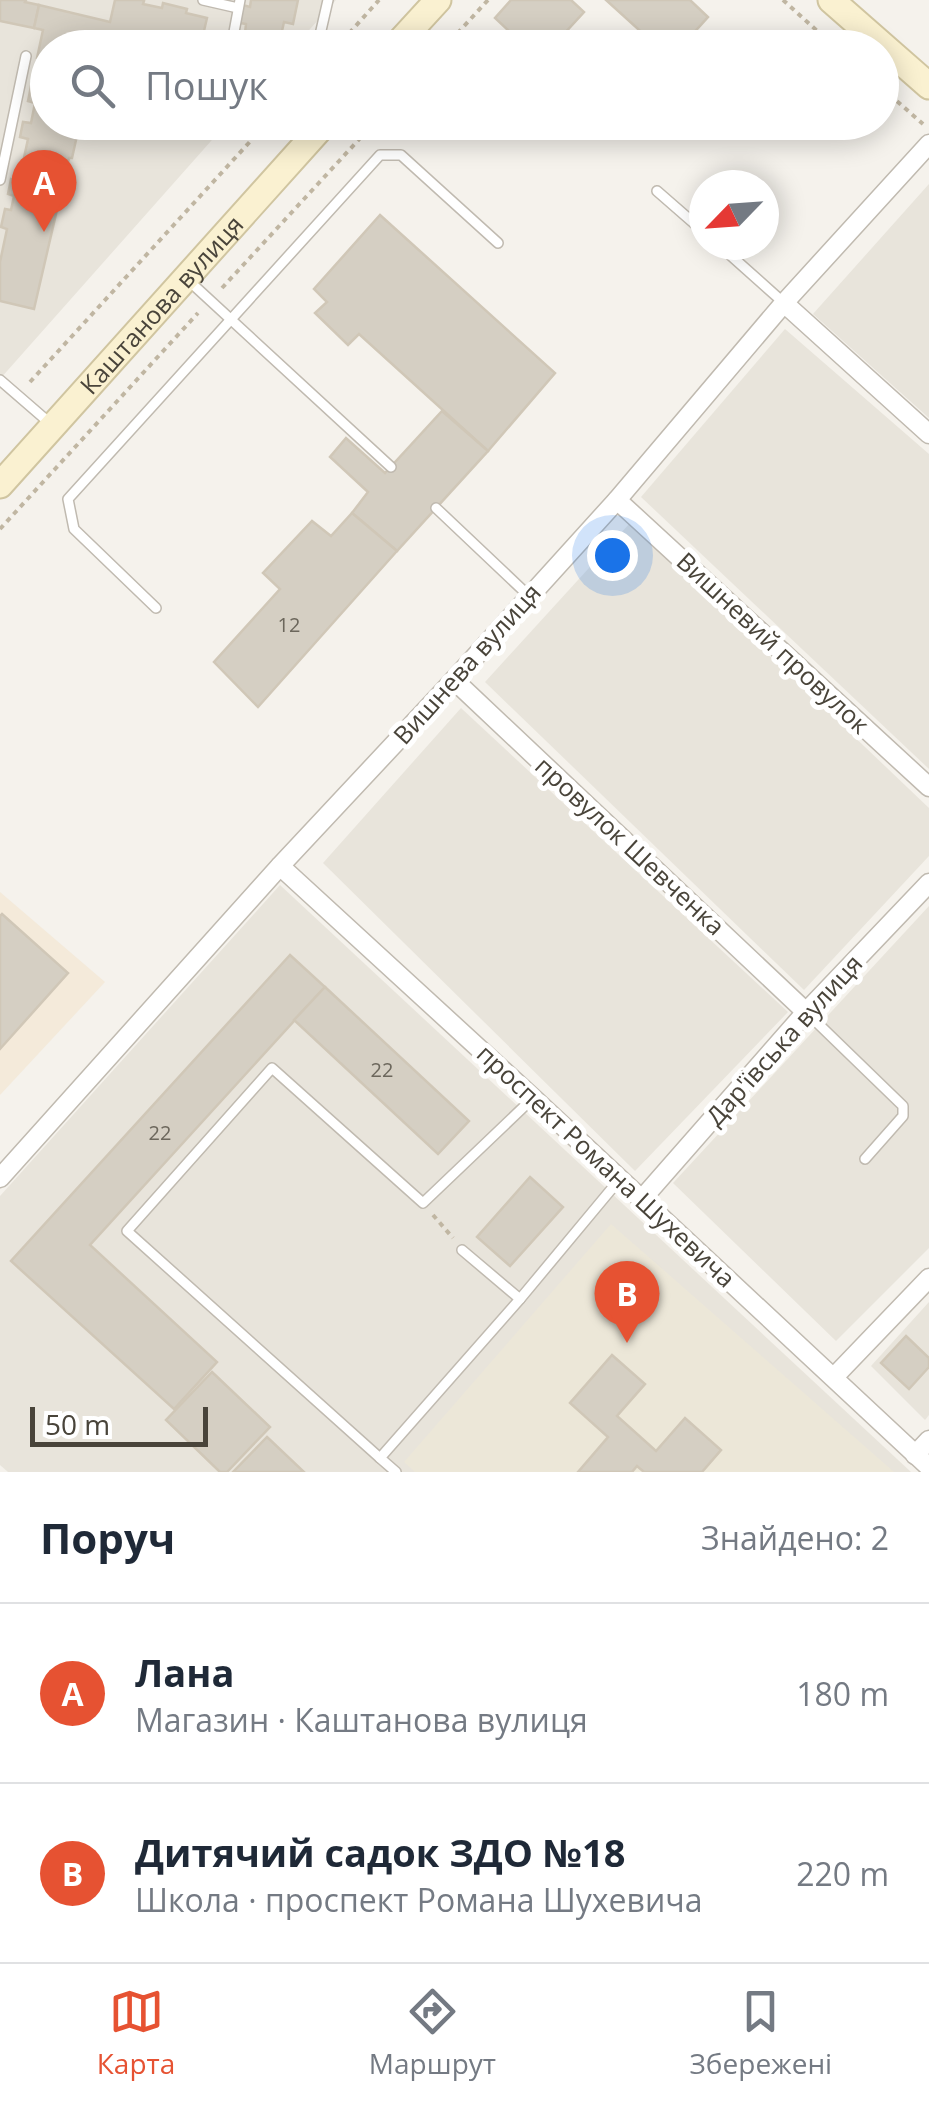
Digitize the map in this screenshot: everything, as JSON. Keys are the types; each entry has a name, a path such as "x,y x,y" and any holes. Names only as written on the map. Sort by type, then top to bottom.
{"street":[{"path":"410,30 438,0"},
{"path":"832,0 866,30"},
{"path":"899,59 929,86"},
{"name":"Каштанова вулиця","path":"0,485 310,140"},
{"name":"Вишнева вулиця","path":"0,1178 617,500 784,303 929,144"},
{"path":"784,303 929,434"},
{"name":"Вишневий провулок","path":"617,500 929,787"},
{"name":"провулок Шевченка","path":"454,680 806,1012"},
{"name":"проспект Романа Шухевича","path":"280,866 922,1461"},
{"name":"Дар'ївська вулиця","path":"642,1199 806,1012 929,883"},
{"path":"834,1377 929,1278"},
{"path":"922,1461 929,1440"}],"lane":[{"path":"203,0 239,4 234,30"},
{"path":"321,30 328,0"},
{"path":"0,180 26,56"},
{"path":"156,608 74,529 68,499 380,155 401,154 498,244"},
{"path":"657,191 689,219"},
{"path":"736,260 784,303"},
{"path":"186,278 391,467"},
{"path":"0,380 54,426"},
{"path":"436,508 529,596"},
{"path":"806,1012 903,1106 903,1116 865,1158"},
{"path":"396,1472 127,1231 272,1068 424,1203 533,1098"},
{"path":"380,1458 620,1180"},
{"path":"462,1250 520,1299"}],"path":[{"path":"352,30 379,0"},
{"path":"460,30 488,0"},
{"path":"783,0 816,30"},
{"path":"899,103 929,130"},
{"path":"18,396 252,140"},
{"path":"0,529 358,140"},
{"path":"424,1203 462,1250"}],"shaded area":[{"path":"0,0 336,0 309,30 30,30 30,140 212,140 0,379"},
{"path":"929,184 929,418 813,314"},
{"path":"785,329 929,454 929,769 641,497"},
{"path":"630,523 929,808 929,856 804,990 485,682"},
{"path":"461,708 788,1012 635,1171 323,863"},
{"path":"280,885 911,1472 8,1472 0,1465 0,1196"},
{"path":"0,892 105,982 0,1095"},
{"path":"929,906 929,1248 836,1341 673,1183"},
{"path":"611,1224 894,1472 415,1472 404,1462"},
{"path":"929,1302 929,1415 925,1420 871,1366"}],"building":[{"path":"0,0 26,0 39,5 34,28 0,21"},
{"path":"115,0 142,0 143,4 162,8 163,3 207,18 204,30 34,28 39,5 110,22"},
{"path":"251,0 298,0 293,24 284,22 282,30 245,30 246,24 240,23 243,5 250,7"},
{"path":"511,0 571,0 584,12 568,30 508,30 495,18"},
{"path":"606,0 690,0 708,17 696,30 639,30"},
{"path":"23,122 30,123 30,140 76,140 34,309 0,301 0,262 7,229 1,227 5,209 11,210 11,179 19,181 28,139 20,137"},
{"path":"380,215 555,373 488,451 359,334 348,345 315,313 327,302 314,289"},
{"path":"442,411 488,451 397,551 352,513 368,492 330,457 346,438 385,473"},
{"path":"352,513 397,551 258,707 214,662 280,589 263,573 312,521 331,536"},
{"path":"0,916 68,973 0,1049"},
{"path":"290,955 325,987 90,1245 217,1362 174,1409 11,1261"},
{"path":"325,987 469,1121 438,1154 294,1020"},
{"path":"530,1177 563,1207 510,1266 477,1237"},
{"path":"906,1336 929,1358 929,1367 909,1389 881,1363"},
{"path":"612,1355 645,1384 617,1416 656,1451 685,1418 721,1450 702,1472 644,1472 637,1466 632,1472 578,1472 608,1437 570,1403"},
{"path":"212,1372 270,1427 227,1472 220,1472 166,1420"},
{"path":"267,1437 304,1472 233,1472"}],"place":[{"name":"Лана","path":"44,232"},
{"name":"Дитячий садок ЗДО №18","path":"627,1343"}]}
